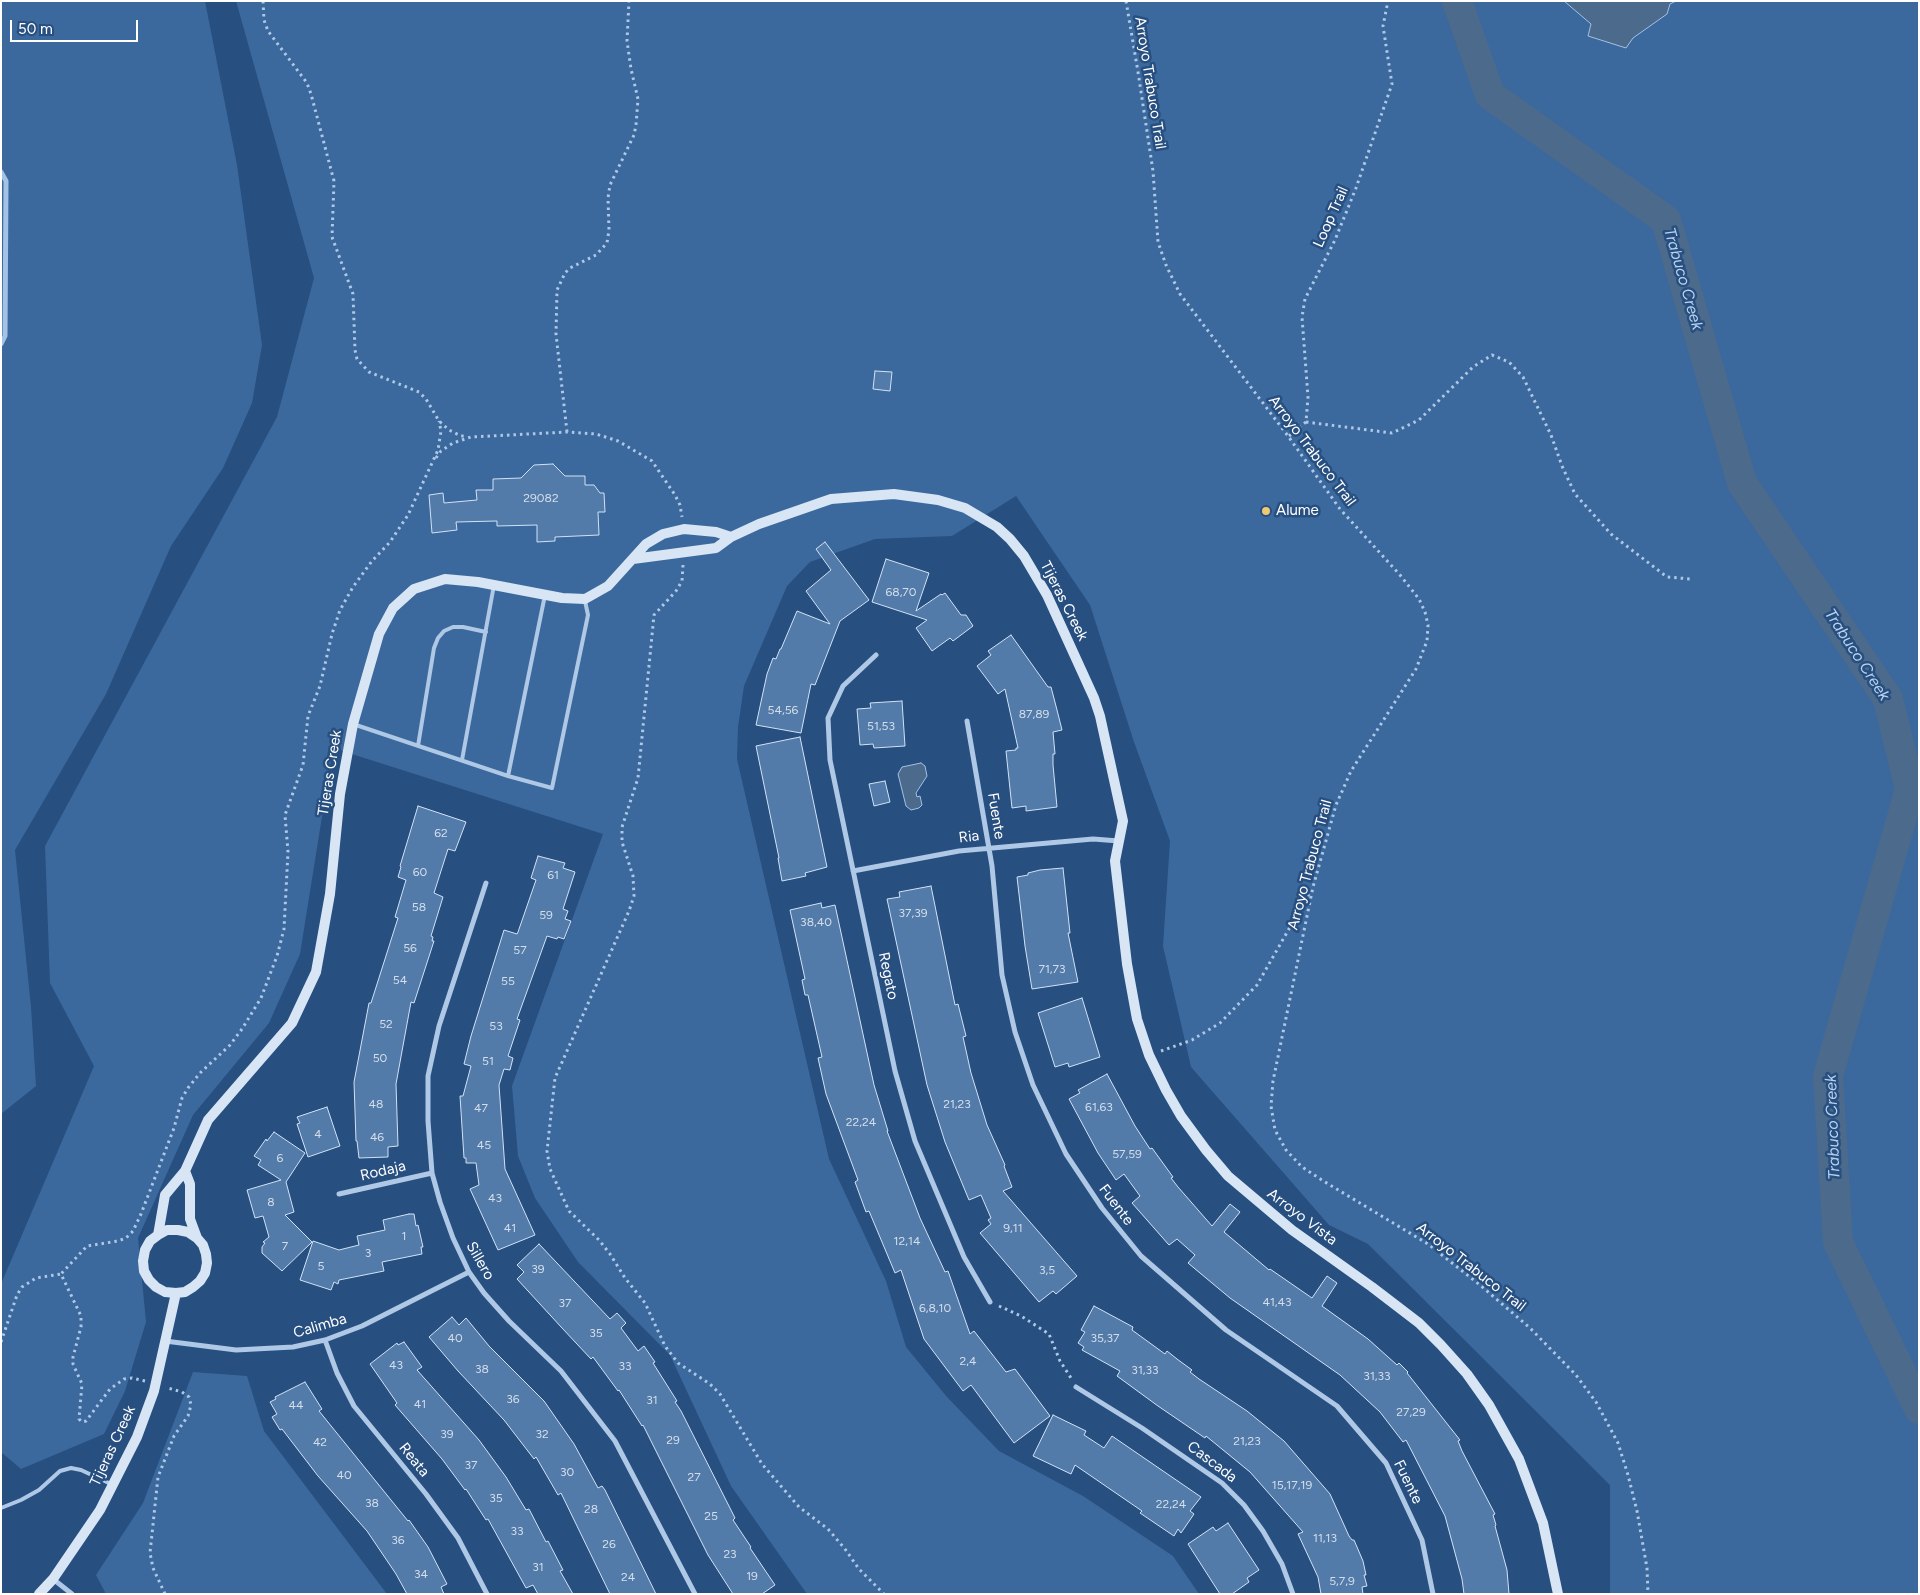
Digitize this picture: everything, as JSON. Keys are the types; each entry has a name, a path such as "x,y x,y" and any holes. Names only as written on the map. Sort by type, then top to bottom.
{"street":[{"name":"Tijeras Creek","path":"633,559 716,548 731,537 759,524 831,499 894,494 938,500 974,512 997,527 1010,539 1024,556 1047,595 1094,698 1100,716 1123,821"},
{"path":"585,599 608,586 646,544 663,534 684,529 716,532 731,537"},
{"name":"Tijeras Creek","path":"39,1594 53,1579 100,1510 137,1437 156,1384 164,1340 176,1293 165,1292 156,1287 144,1271 143,1261 145,1250 150,1241 158,1235 165,1195 185,1172 208,1120 292,1023 316,972 330,894 340,794 353,724 379,634 393,608 414,589 445,579 494,585 545,595 585,599"},
{"name":"Regato","path":"876,655 843,686 828,718 830,760 895,1072 915,1141 964,1257 990,1302"},
{"name":"Fuente","path":"967,721 989,848 1002,975 1015,1032 1033,1085 1066,1154 1102,1208 1140,1256 1226,1330 1337,1406 1386,1463 1422,1540 1434,1594"},
{"name":"Arroyo Vista","path":"1123,821 1115,862 1126,964 1137,1019 1149,1055 1166,1090 1181,1116 1228,1176 1292,1230 1419,1323 1442,1345 1467,1374 1489,1406 1519,1458 1543,1523 1558,1594"},
{"name":"Ria","path":"853,871 912,859 989,848 1093,839 1118,842"},
{"name":"Sillero","path":"486,884 439,1026 428,1076 428,1121 432,1173 453,1238 469,1272 484,1293 509,1321 561,1371 615,1441 695,1594"},
{"path":"185,1172 190,1184 190,1219 197,1238"},
{"name":"Rodaja","path":"339,1194 432,1173"},
{"path":"158,1235 167,1230 188,1232 203,1245 206,1254 207,1263 200,1281 194,1288 176,1293"},
{"name":"Calimba","path":"164,1340 236,1350 293,1347 325,1340 362,1326 469,1272"},
{"name":"Reata","path":"325,1340 337,1373 354,1406 426,1494 458,1538 487,1594"},
{"name":"Cascada","path":"1076,1387 1142,1428 1222,1483 1244,1505 1263,1531 1282,1564 1293,1594"},
{"path":"53,1579 72,1594"}],"lane":[{"path":"462,760 494,585"},
{"path":"508,776 545,595"},
{"path":"353,724 508,776 552,788 588,615 585,599"},
{"path":"418,746 434,648 438,638 444,631 453,627 486,632"},
{"path":"1,1508 27,1497 39,1490 60,1471 71,1468 81,1470 113,1484"}],"path":[{"path":"263,1 264,20 268,31 307,82 334,181 332,237 353,294 357,359 369,372 419,392 426,399 439,421 441,431 436,458"},
{"path":"567,432 556,334 557,290 565,273 577,264 596,255 607,243 610,186 634,135 638,99 627,41 628,1"},
{"name":"Arroyo Trabuco Trail","path":"1126,1 1153,171 1158,242 1166,265 1180,294 1288,436 1340,509 1400,575 1419,599 1428,625 1428,641 1416,669 1351,770 1336,805 1313,887 1273,1081 1271,1106 1275,1130 1286,1150 1302,1166 1428,1244 1530,1328 1576,1375 1596,1402 1618,1443 1637,1511 1647,1568 1648,1594"},
{"name":"Loop Trail","path":"1306,422 1308,397 1302,318 1305,299 1335,240 1356,188 1392,84 1384,26 1388,1"},
{"path":"1288,436 1306,422 1392,433 1419,420 1473,367 1492,356 1509,362 1523,377 1551,435 1562,466 1576,494 1611,534 1667,578 1691,579"},
{"path":"439,421 455,433 471,437"},
{"path":"1,1342 17,1294 22,1287 36,1278 61,1274 87,1246 118,1241 126,1238 133,1231 174,1128 182,1098 200,1073 230,1045 261,998 277,956 284,929 288,852 285,815 303,765 308,716 320,686 332,634 340,610 352,587 390,542 408,515 441,451 453,443 471,437 567,432 596,434 618,440 652,461 680,505 684,529"},
{"path":"683,552 682,581 676,591 654,615 638,778 622,827 622,842 633,876 634,896 630,911 555,1078 547,1151 550,1169 569,1211 610,1254 625,1278 645,1303 665,1346 678,1363 710,1384 720,1394 762,1464 800,1507 828,1530 846,1549 859,1569 884,1594"},
{"path":"1149,1055 1192,1040 1220,1023 1257,985 1313,887"},
{"path":"61,1274 81,1316 81,1327 72,1357 82,1384 79,1419 82,1422 86,1421 110,1389 124,1379 132,1378 156,1384 182,1392 189,1397 191,1405 188,1416 174,1436 158,1477 150,1553 153,1568 165,1594"},
{"path":"990,1302 1021,1316 1049,1334 1060,1360 1076,1387"}],"shaded area":[{"path":"1,1 205,1 237,165 262,345 252,403 223,468 171,546 106,694 15,850 31,1007 36,1086 1,1114"},
{"path":"236,1 1564,1 1591,24 1588,36 1633,38 1667,14 1670,4 1676,1 1919,1 1919,1594 1610,1594 1610,1485 1368,1244 1329,1225 1191,1067 1163,946 1170,841 1134,742 1090,605 1016,496 952,536 875,539 810,562 787,586 744,686 738,727 737,759 829,1159 886,1281 906,1347 947,1397 999,1451 1083,1496 1173,1556 1199,1594 807,1594 731,1486 670,1355 578,1262 535,1198 518,1156 512,1086 603,834 333,748 300,954 269,1023 193,1115 138,1238 146,1322 125,1391 104,1434 21,1469 1,1452 1,1284 94,1066 50,983 45,846 277,417 314,278"},
{"path":"1564,1 1676,1 1670,4 1667,14 1633,38 1626,48 1588,36 1591,24"},
{"path":"921,763 925,766 927,776 916,793 917,797 920,796 922,805 911,810 906,806 898,774 902,767"},
{"path":"193,1372 247,1376 264,1431 387,1594 106,1594 96,1575 143,1503"}],"building":[{"path":"875,371 892,372 890,391 873,389"},
{"path":"553,464 565,476 585,476 585,485 594,485 600,493 604,493 605,512 598,512 599,535 555,537 555,541 537,542 537,525 497,526 497,521 456,522 457,530 432,533 429,495 443,493 444,503 477,500 476,490 493,490 493,479 521,478 534,465"},
{"path":"825,542 869,600 840,621 815,685 811,684 801,733 756,725 767,674 773,658 776,659 781,649 797,611 830,624 806,591 831,570 816,549"},
{"path":"886,559 929,573 916,611 945,593 961,615 966,615 973,626 953,641 950,638 932,651 916,628 927,620 872,602"},
{"path":"1011,635 1048,687 1051,687 1062,730 1053,732 1055,754 1053,754 1053,765 1057,807 1026,811 1026,806 1012,808 1006,751 1018,748 1005,689 998,694 977,666 991,655 988,651"},
{"path":"902,701 905,746 874,748 873,744 860,745 857,709 871,708 870,703"},
{"path":"800,737 827,867 805,873 806,876 782,881 756,746"},
{"path":"885,781 890,802 874,806 869,784"},
{"path":"418,806 466,822 455,851 448,849 434,893 443,897 431,936 433,937 432,941 434,941 414,1003 411,1002 396,1084 398,1146 388,1147 388,1157 359,1158 356,1141 354,1082 369,1003 371,1003 398,918 395,917 406,880 398,877"},
{"path":"538,856 565,863 563,868 575,872 563,909 568,911 565,919 571,921 564,939 547,936 517,1019 520,1020 508,1056 513,1058 510,1070 504,1069 499,1085 505,1169 535,1235 498,1250 470,1189 479,1185 476,1163 466,1163 466,1158 464,1158 460,1096 463,1096 471,1066 464,1064 471,1036 504,930 517,934 518,932 536,880 531,878"},
{"path":"1063,868 1070,933 1068,933 1078,982 1032,989 1017,877 1040,870"},
{"path":"931,886 955,1005 958,1004 966,1036 963,1037 971,1073 987,1125 1005,1165 1012,1187 1003,1191 1077,1276 1056,1294 1053,1291 1039,1302 980,1233 991,1224 988,1220 991,1218 981,1195 969,1200 945,1142 927,1085 887,899 900,897 899,892"},
{"path":"821,903 822,908 835,905 874,1085 887,1131 920,1218 945,1272 948,1271 970,1334 974,1331 1006,1372 1015,1369 1050,1416 1014,1443 971,1385 963,1391 924,1339 901,1270 895,1273 869,1211 866,1212 855,1182 858,1180 826,1094 818,1058 822,1057 808,995 805,995 802,980 805,979 790,910"},
{"path":"1082,998 1100,1057 1069,1067 1068,1063 1055,1067 1038,1013"},
{"path":"1107,1074 1135,1126 1150,1149 1152,1148 1173,1177 1171,1178 1212,1226 1230,1204 1240,1212 1224,1232 1269,1270 1312,1298 1327,1276 1337,1283 1322,1306 1368,1339 1397,1365 1399,1363 1408,1372 1460,1440 1458,1441 1462,1451 1495,1514 1493,1515 1495,1526 1507,1570 1509,1594 1464,1594 1462,1579 1445,1516 1406,1440 1403,1442 1380,1412 1340,1375 1230,1298 1188,1263 1195,1255 1177,1239 1169,1245 1132,1203 1140,1196 1124,1174 1116,1180 1098,1153 1069,1099 1080,1093 1078,1090"},
{"path":"327,1107 340,1146 308,1157 297,1124 300,1123 297,1117"},
{"path":"274,1132 305,1153 286,1182 294,1212 285,1215 312,1242 282,1271 262,1253 262,1247 265,1243 263,1242 269,1237 263,1216 255,1218 247,1190 281,1180 258,1165 261,1160 254,1156 266,1139 267,1141"},
{"path":"414,1214 416,1226 418,1225 423,1247 421,1247 422,1254 382,1262 384,1271 339,1280 338,1284 334,1282 331,1290 300,1280 313,1241 339,1250 359,1245 357,1236 385,1230 383,1220"},
{"path":"539,1244 610,1319 617,1313 626,1323 621,1328 638,1351 644,1346 655,1362 653,1363 677,1401 675,1402 735,1518 733,1520 775,1585 762,1594 733,1594 708,1555 643,1425 619,1390 593,1357 591,1359 517,1279 524,1272 517,1265"},
{"path":"1094,1306 1133,1327 1132,1330 1165,1354 1167,1351 1192,1370 1190,1372 1199,1379 1247,1411 1284,1441 1330,1494 1349,1536 1354,1540 1363,1561 1366,1575 1364,1575 1367,1586 1362,1587 1363,1594 1321,1594 1318,1577 1298,1534 1303,1532 1250,1472 1206,1436 1205,1438 1117,1376 1120,1371 1082,1350 1084,1347 1078,1343 1085,1332 1081,1330"},
{"path":"452,1317 459,1325 466,1318 489,1346 544,1401 574,1444 598,1488 602,1486 605,1490 656,1594 610,1594 561,1493 558,1495 536,1457 534,1459 504,1420 429,1337"},
{"path":"404,1342 422,1367 417,1370 479,1440 506,1477 526,1510 529,1509 546,1542 548,1541 563,1570 560,1571 573,1594 538,1594 533,1585 526,1588 488,1519 486,1520 466,1489 442,1459 395,1405 397,1403 370,1364 397,1343 398,1345"},
{"path":"305,1382 322,1409 319,1411 409,1520 428,1547 447,1584 441,1587 444,1594 407,1594 367,1531 318,1476 282,1429 280,1430 272,1417 277,1414 270,1402 276,1399 275,1397"},
{"path":"1053,1415 1086,1431 1084,1435 1104,1448 1112,1436 1201,1497 1190,1511 1194,1514 1181,1533 1178,1529 1174,1536 1140,1513 1142,1511 1075,1465 1071,1474 1033,1456"},
{"path":"1228,1523 1259,1570 1247,1578 1249,1582 1232,1594 1220,1594 1188,1544 1213,1527 1216,1531"}],"waterway":[{"name":"Trabuco Creek","path":"1457,1 1490,95 1666,220 1742,483 1888,699 1910,789 1828,1076 1838,1242 1919,1409"},
{"name":"Tijeras Creek","path":"1,172 6,181 5,336 1,344"}],"place":[{"name":"Alume","path":"1266,511"}]}
